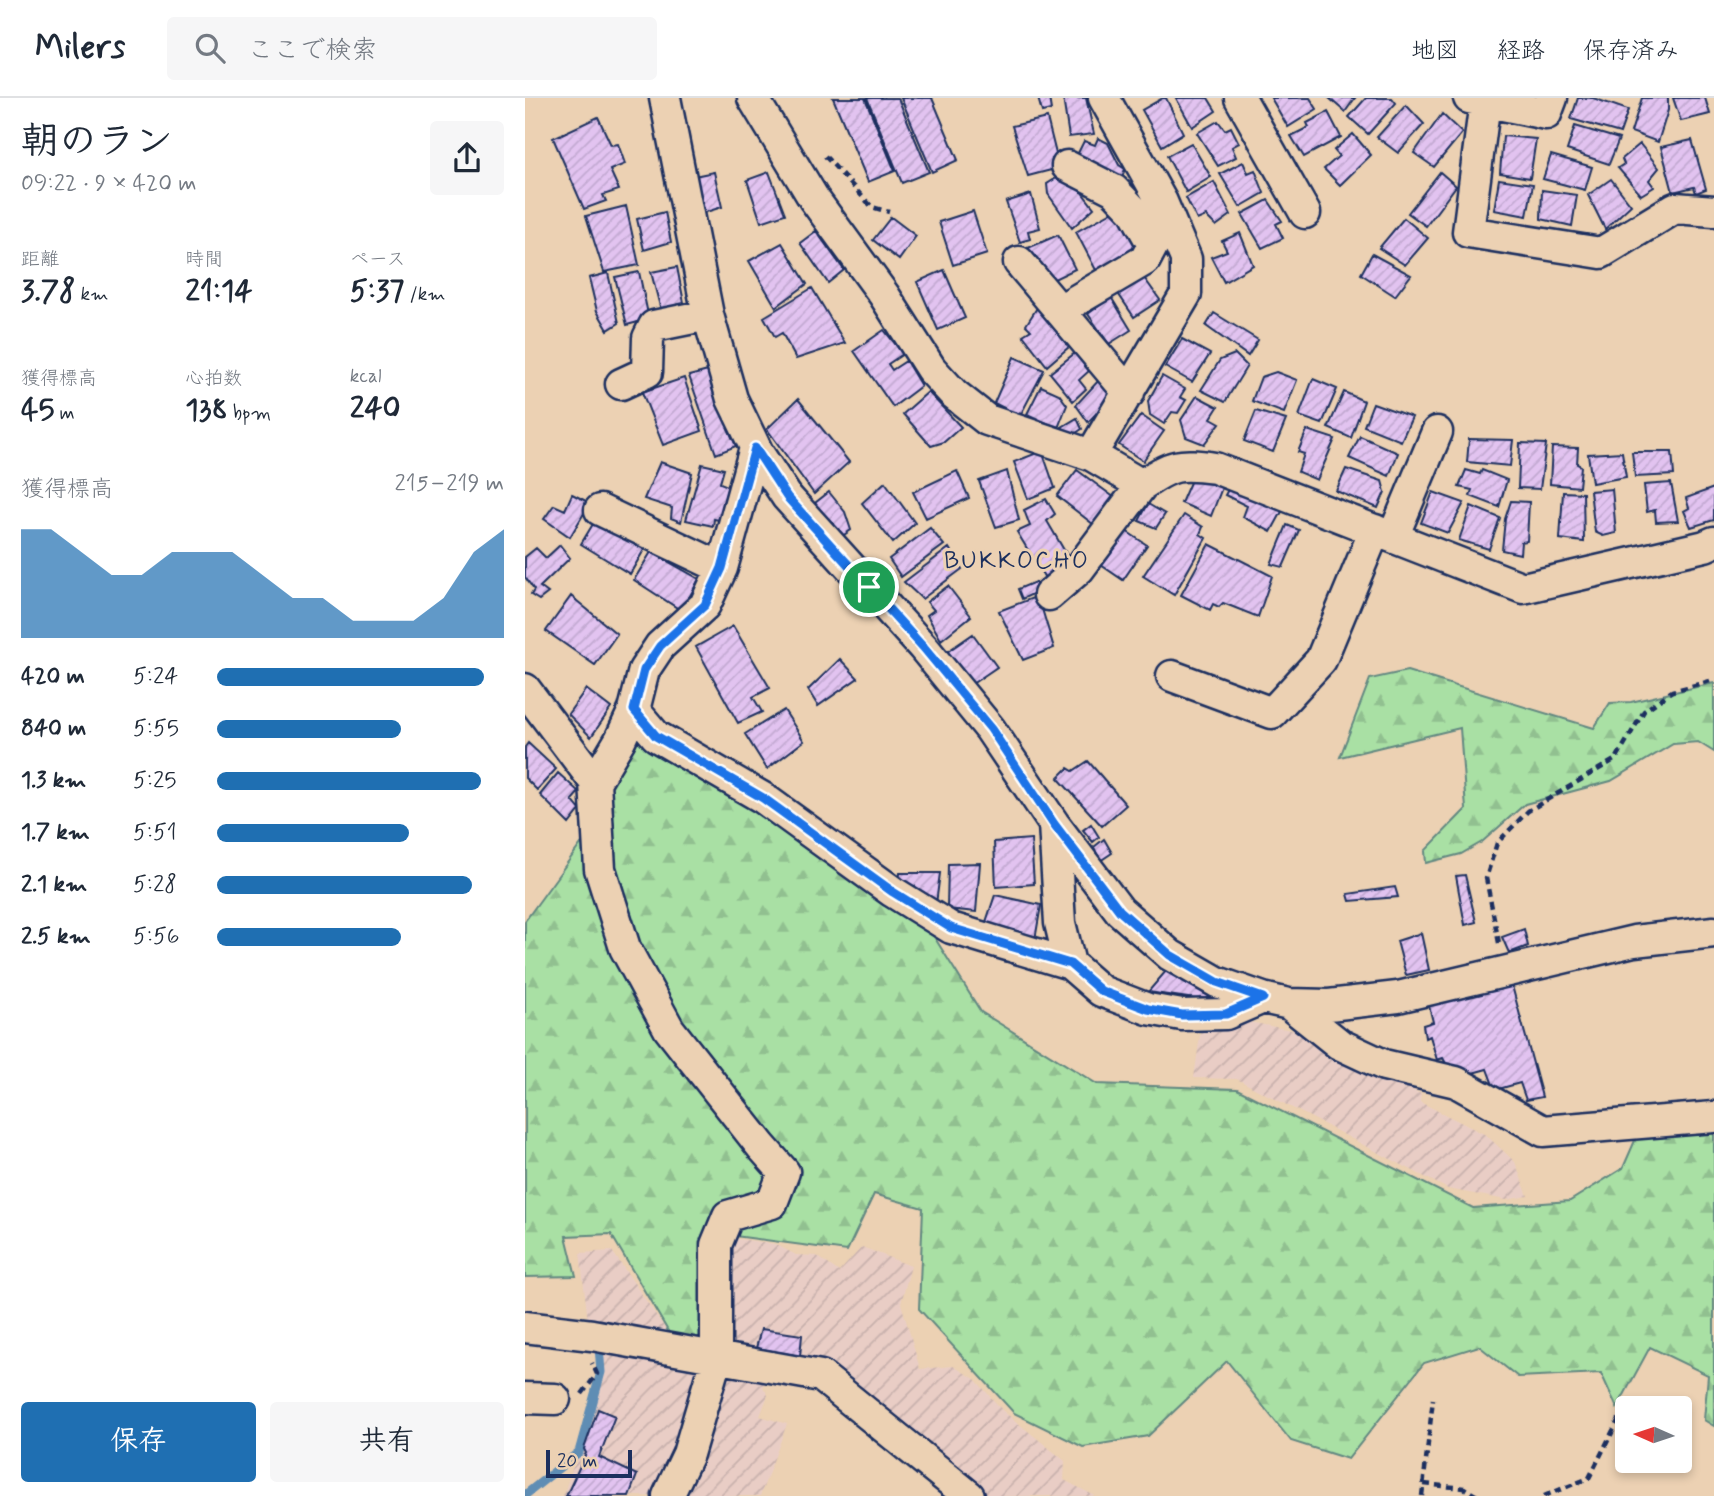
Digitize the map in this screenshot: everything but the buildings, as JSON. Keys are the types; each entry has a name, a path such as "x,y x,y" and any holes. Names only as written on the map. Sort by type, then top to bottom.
{"street":[{"path":"665,98 708,315 732,399 755,448 787,497 923,647 991,729 1054,824 1120,911 1170,955 1217,982 1276,1001 1329,1005 1398,997 1633,941 1714,932"},
{"path":"753,98 814,199 884,295 931,369 954,394 987,420 1091,455 1142,485"},
{"path":"1091,455 1186,294 1186,259 1162,202 1104,98"},
{"path":"1240,98 1305,214"},
{"path":"1552,98 1546,114 1477,100 1468,232 1601,253 1675,208 1714,211"},
{"path":"1060,310 1145,260 1153,245 1134,211 1114,190 1067,166"},
{"path":"1019,262 1129,393"},
{"path":"621,384 647,372 648,338 654,327 708,315"},
{"path":"1172,676 1272,713 1321,660 1437,432"},
{"path":"595,782 634,710 644,670 660,646 705,605 722,568 755,448"},
{"path":"1049,595 1079,569 1142,485 1159,473 1183,464 1215,468 1523,588 1705,546 1714,541"},
{"path":"600,510 722,568"},
{"path":"525,690 595,782 600,869 625,948 669,1030 784,1172 772,1203 727,1216 716,1245 716,1359 688,1454 668,1496"},
{"path":"634,710 656,736 763,798 893,892 951,928 1070,964 1101,991 1148,1009 1171,1013 1226,1014 1276,1001 1339,1044 1384,1065 1456,1082 1543,1131 1714,1117"},
{"path":"1054,824 1060,923 1070,964"},
{"path":"525,1328 570,1332 821,1376 969,1496"},
{"path":"525,1398 555,1399"}],"path":[{"path":"819,148 872,207 889,212"},
{"path":"1507,971 1486,878 1497,843 1528,811 1616,759 1644,711 1672,691 1714,680"},
{"path":"555,1399 580,1397 597,1374 585,1347 570,1332"},
{"path":"1422,1496 1433,1399"},
{"path":"1543,1496 1589,1478 1615,1427"},
{"path":"1424,1484 1464,1488 1477,1496"}],"shaded area":[{"path":"1239,1020 1296,1031 1421,1094 1420,1102 1486,1135 1515,1162 1528,1196 1506,1200 1448,1189 1237,1079 1194,1078 1202,1021"},
{"path":"732,1238 775,1244 796,1255 817,1256 839,1272 862,1247 911,1266 901,1303 920,1369 953,1366 975,1379 1003,1411 1065,1461 1064,1480 1095,1496 980,1496 816,1365 766,1374 763,1387 768,1395 760,1416 787,1424 760,1496 563,1496 604,1375 591,1347 580,1253 612,1251 687,1360 723,1346 732,1335"}],"green space":[{"path":"1407,671 1594,728 1610,703 1631,702 1714,683 1714,752 1698,742 1673,744 1611,781 1525,804 1482,842 1461,854 1426,863 1425,851 1466,809 1460,728 1340,757 1370,679"},
{"path":"624,714 788,805 789,836 923,919 981,1012 1097,1084 1237,1089 1473,1208 1570,1201 1623,1168 1640,1129 1714,1131 1714,1426 1704,1420 1708,1375 1650,1347 1623,1396 1615,1396 1615,1404 1601,1373 1518,1377 1479,1346 1424,1363 1348,1459 1291,1441 1227,1361 1148,1436 1083,1447 1014,1413 919,1309 923,1208 874,1194 847,1251 720,1234 727,1328 678,1348 611,1234 566,1236 576,1276 525,1277 525,921 591,830"}],"waterway":[{"path":"525,1495 579,1452 601,1372 599,1347"}],"district":[{"name":"BUKKOCHO","path":"1017,560"}],"route":[{"path":"755,448 787,497 869,587 991,729 1054,824 1120,911 1170,955 1217,982 1263,998 1226,1014 1182,1015 1148,1009 1101,991 1070,964 951,928 893,892 763,798 656,736 634,710 644,670 660,646 705,605 722,568 755,448"}]}
